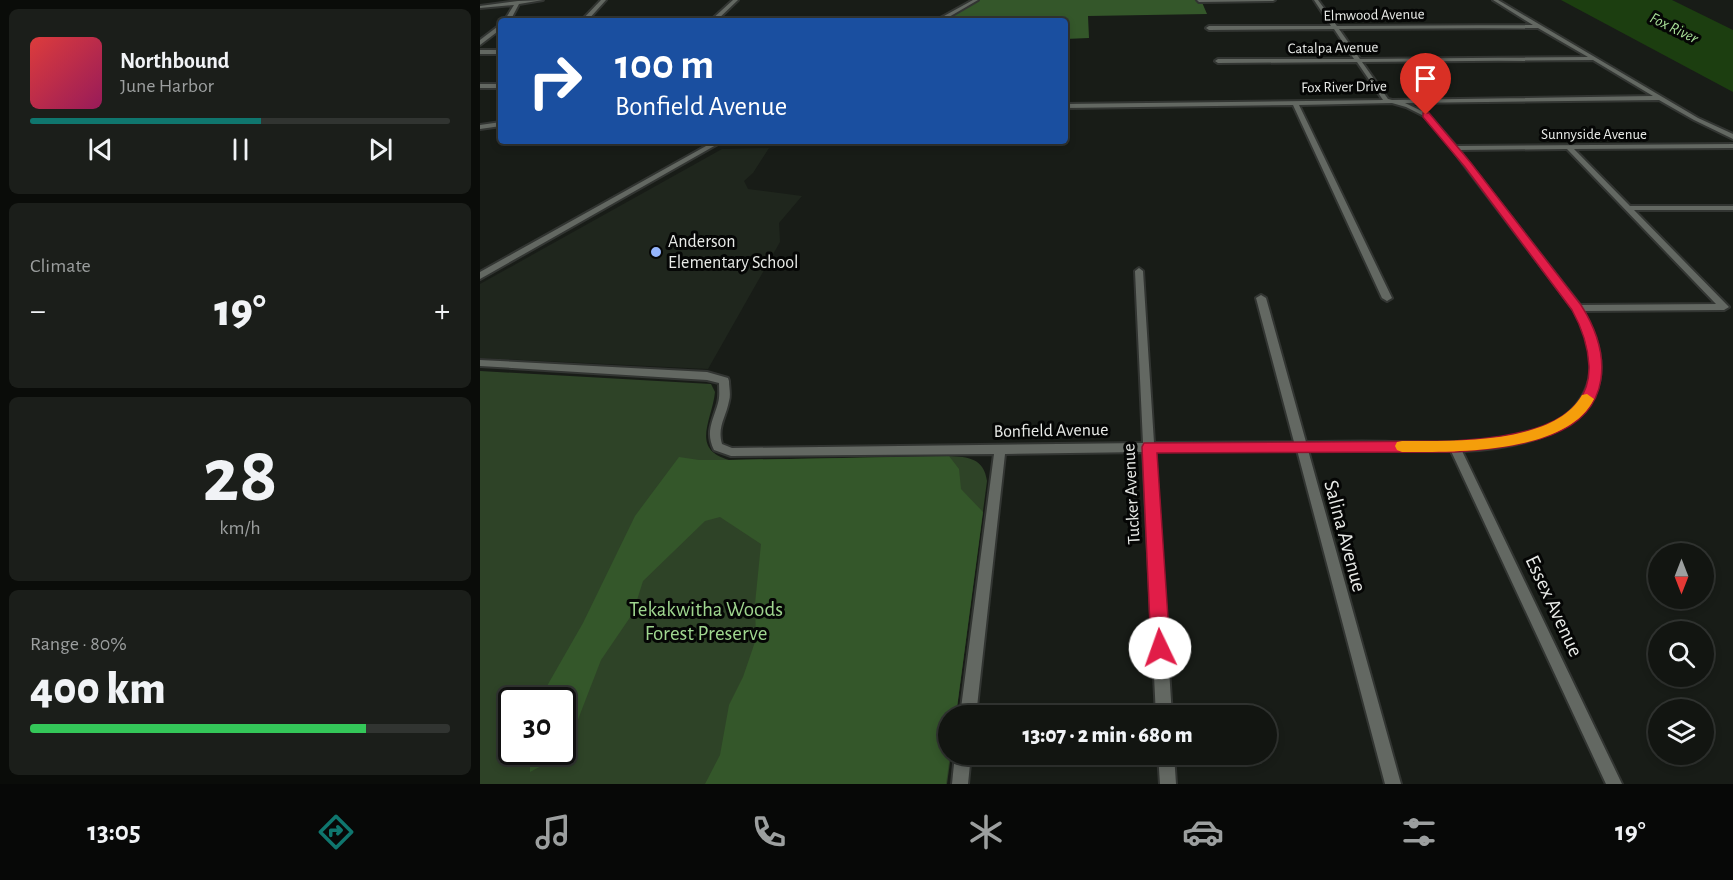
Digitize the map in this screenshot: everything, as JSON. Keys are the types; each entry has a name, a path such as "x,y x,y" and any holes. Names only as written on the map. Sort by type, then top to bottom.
{"street":[{"path":"480,7 541,0"},
{"path":"587,18 604,0"},
{"path":"716,18 736,0"},
{"path":"943,18 976,0"},
{"path":"1199,1 1273,0"},
{"path":"1316,0 1386,100"},
{"path":"1496,0 1660,98 1733,136"},
{"path":"509,18 518,2"},
{"name":"Elmwood Avenue","path":"1209,28 1538,26"},
{"path":"480,43 498,28"},
{"path":"480,52 498,52"},
{"name":"Catalpa Avenue","path":"1218,61 1592,58"},
{"path":"480,86 498,86"},
{"name":"Fox River Drive","path":"1068,106 1660,98"},
{"name":"Bonfield Avenue","path":"480,363 707,376 724,381 725,399 715,424 713,437 718,447 731,452 1149,447 1455,447 1502,442 1547,431 1563,423 1584,405 1596,379 1595,353 1588,327 1577,308 1454,147 1426,115 1408,106 1386,100"},
{"path":"1295,102 1387,298"},
{"path":"480,127 498,124"},
{"path":"480,276 715,144"},
{"name":"Sunnyside Avenue","path":"1454,147 1733,146"},
{"path":"1569,148 1724,307 1577,308"},
{"path":"1630,208 1733,208"},
{"name":"Tucker Avenue","path":"1138,271 1163,705"},
{"name":"Salina Avenue","path":"1261,298 1393,784"},
{"name":"Essex Avenue","path":"1455,447 1614,784"},
{"path":"969,705 1000,449"},
{"path":"960,784 962,765"},
{"path":"1167,765 1168,784"}],"shaded area":[{"path":"980,0 1201,0 1207,14 1088,16 1089,38 1068,39 1068,18 947,18"},
{"name":"Anderson Elementary School","path":"769,148 753,173 744,181 748,189 802,196 779,223 780,242 708,369 480,358 480,284 722,149"},
{"path":"949,456 959,469 961,489 983,512 957,705 938,705 938,765 949,765 946,784 705,784 720,755 729,705 743,677 756,639 755,604 761,544 720,517 705,521 643,581 633,613 601,660 576,725 576,687 546,687 583,623 635,516 679,457 729,460"},
{"path":"530,765 543,765 530,772"}],"green space":[{"name":"Tekakwitha Woods Forest Preserve","path":"480,371 711,384 715,392 706,433 707,441 710,449 729,460 949,456 969,458 979,463 987,481 957,705 938,705 938,765 950,765 947,784 480,784"}],"water":[{"name":"Fox River","path":"1561,0 1672,0 1733,30 1733,92"}],"slow traffic":[{"path":"1402,446 1455,447 1520,439 1547,431 1563,423 1584,405 1587,399"}],"place":[{"name":"Anderson Elementary School","path":"656,252"}],"route":[{"path":"1160,648 1149,447 1455,447 1502,442 1547,431 1563,423 1584,405 1590,393 1596,379 1595,353 1588,327 1577,308 1454,147 1426,115"}]}
